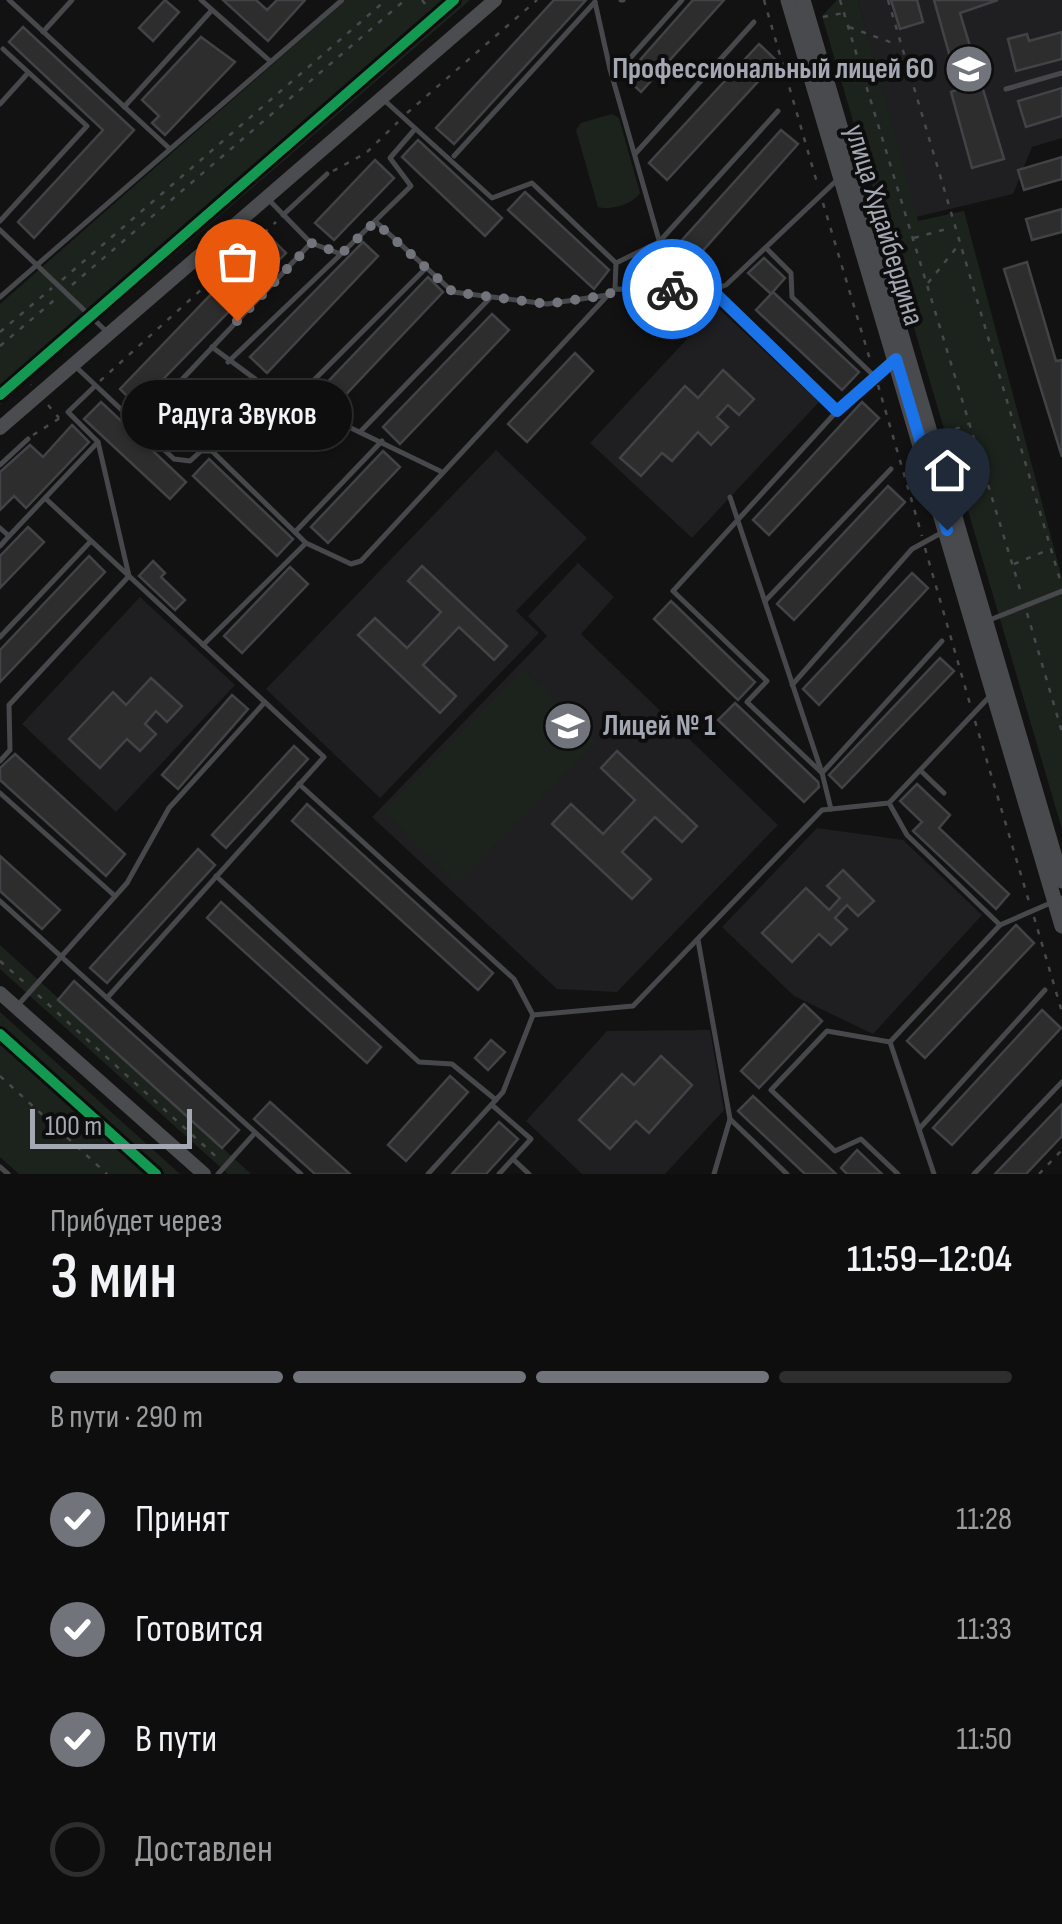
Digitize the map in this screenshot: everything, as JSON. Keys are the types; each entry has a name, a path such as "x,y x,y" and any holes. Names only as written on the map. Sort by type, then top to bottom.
{"main road":[{"path":"0,428 495,0"},
{"name":"улица Худайбердина","path":"788,0 848,176 1057,871 1062,926"},
{"name":"улица Худайбердина","path":"803,0 848,176"},
{"path":"0,992 204,1174"}],"lane":[{"path":"9,0 170,149"},
{"path":"43,32 72,0"},
{"path":"202,0 270,62"},
{"path":"0,297 342,0"},
{"path":"610,69 624,66 682,0"},
{"path":"596,1 610,69 673,289"},
{"path":"454,156 596,1"},
{"path":"124,107 212,10"},
{"path":"634,155 754,22"},
{"path":"0,221 86,126 2,50"},
{"path":"0,104 28,73"},
{"path":"1006,88 1062,73"},
{"path":"382,98 492,198 532,183 616,262 615,290"},
{"path":"616,262 659,242 778,111"},
{"path":"228,362 411,186 390,158 415,129"},
{"path":"283,215 327,174"},
{"path":"74,364 182,462 212,451 306,543 351,564 361,561 440,471 608,295 615,290 712,290 738,275 820,192 848,176"},
{"path":"266,197 312,243 341,254"},
{"path":"375,222 453,292 547,304 608,295"},
{"path":"0,230 109,334"},
{"path":"138,426 312,243"},
{"path":"766,248 791,272 792,297 874,375"},
{"path":"294,400 425,269"},
{"path":"712,290 837,411"},
{"path":"362,431 490,298"},
{"path":"212,347 228,362 294,400 440,471"},
{"path":"822,773 747,702 768,680 673,591 837,411 874,375 902,356"},
{"path":"96,386 68,412 98,442 129,576"},
{"path":"0,465 28,439"},
{"path":"295,532 382,441"},
{"path":"0,546 98,442"},
{"path":"765,601 892,469"},
{"path":"730,497 831,809"},
{"path":"45,498 324,757 107,998"},
{"path":"0,528 9,536"},
{"path":"792,684 923,541 954,528"},
{"path":"0,637 91,541"},
{"path":"204,645 306,543"},
{"path":"0,760 10,750 9,705 129,576"},
{"path":"982,622 1062,588"},
{"path":"822,773 942,640"},
{"path":"532,1015 633,1006 822,810 890,803 973,712 1001,690"},
{"path":"16,1007 115,896 170,808 265,702"},
{"path":"921,770 944,793"},
{"path":"299,784 514,979 532,1015 503,1092 428,1174"},
{"path":"0,793 115,896"},
{"path":"890,803 907,835 1000,925"},
{"path":"216,876 419,1062 452,1064 530,1139 499,1174"},
{"path":"890,1042 1000,925 1058,899"},
{"path":"0,901 300,1174"},
{"path":"698,938 730,1119 714,1174"},
{"path":"920,1128 1045,990"},
{"path":"890,1042 827,1031 771,1090 835,1151 861,1139 898,1174"},
{"path":"890,1042 934,1174"},
{"path":"974,1174 1062,1082"},
{"path":"730,1119 787,1174"},
{"path":"218,1174 255,1133"},
{"path":"513,1159 529,1174"},
{"path":"0,1167 8,1174"}],"path":[{"path":"0,332 386,0"},
{"path":"0,346 405,0"},
{"path":"420,30 439,12 422,0"},
{"path":"327,174 366,153 538,0"},
{"path":"764,0 1062,1012"},
{"path":"840,0 1062,732"},
{"path":"888,0 1062,588"},
{"path":"816,19 844,12"},
{"path":"772,30 786,26"},
{"path":"848,26 900,46"},
{"path":"96,386 283,215"},
{"path":"913,238 953,228"},
{"path":"927,285 958,246"},
{"path":"11,385 36,364"},
{"path":"22,376 32,386"},
{"path":"48,405 59,418"},
{"path":"28,439 68,412"},
{"path":"941,434 970,423"},
{"path":"898,452 912,446"},
{"path":"1012,565 1051,549"},
{"path":"0,961 226,1165"},
{"path":"0,1076 107,1174"},
{"path":"1039,1174 1062,1150"}],"shaded area":[{"path":"346,0 470,0 0,405 0,304"},
{"path":"837,0 858,0 918,221 964,211 1062,578 1062,829 822,16"},
{"name":"Профессиональный лицей 60","path":"858,0 1062,0 1062,138 1032,147 1013,194 916,217"},
{"path":"612,114 619,118 640,193 627,203 603,208 598,207 576,130 581,123"},
{"path":"717,307 819,402 692,538 590,443"},
{"path":"496,450 587,538 516,611 539,633 380,798 266,689"},
{"name":"Лицей № 1","path":"578,563 614,597 581,634 778,825 617,992 557,989 372,817 547,636 528,616"},
{"path":"140,597 235,685 116,812 22,724"},
{"path":"523,669 597,741 457,884 383,811"},
{"path":"817,828 903,840 982,915 873,1034 794,996 722,927"},
{"path":"0,945 251,1174 228,1174 0,969"},
{"path":"0,1012 180,1174 19,1174 0,1157"},
{"path":"710,1030 724,1110 665,1174 582,1174 526,1121 607,1031"}],"building":[{"path":"165,0 179,12 153,41 139,28"},
{"path":"223,0 256,0 267,10 277,0 305,0 268,41"},
{"path":"554,0 586,0 454,144 436,128"},
{"path":"693,0 724,0 641,92 625,77"},
{"path":"891,0 917,0 923,22 900,29"},
{"path":"934,0 998,0 960,13 1004,159 972,168 951,92 959,89"},
{"path":"23,27 134,130 34,238 18,222 103,130 9,42"},
{"path":"1062,32 1062,59 1016,71 1008,39 1027,34 1029,41"},
{"path":"201,37 235,62 165,135 152,123 159,116 142,100"},
{"path":"759,44 777,61 667,180 649,163"},
{"path":"1062,88 1062,116 1026,127 1018,101"},
{"path":"781,130 798,144 691,264 674,249"},
{"path":"418,140 502,218 485,236 402,157"},
{"path":"1062,157 1062,179 1024,190 1018,170"},
{"path":"375,160 394,178 334,240 315,223"},
{"path":"525,192 609,270 594,289 508,210"},
{"path":"1062,209 1062,232 1032,240 1026,219"},
{"path":"268,235 286,253 137,406 120,389"},
{"path":"363,242 378,256 267,373 250,357"},
{"path":"764,258 785,278 771,294 748,273"},
{"path":"1027,262 1056,361 1062,360 1062,457 1004,269"},
{"path":"428,277 443,292 334,407 318,392"},
{"path":"773,292 859,372 842,390 756,310"},
{"path":"492,314 509,330 400,444 383,427"},
{"path":"575,353 593,371 527,442 508,424"},
{"path":"723,370 754,399 739,415 728,405 717,417 728,427 711,445 698,432 672,461 662,453 641,476 620,458 685,386 698,398"},
{"path":"101,402 186,482 170,499 84,419"},
{"path":"862,402 879,418 769,535 753,520"},
{"path":"72,425 89,442 26,508 14,496 0,510 0,472 30,445 43,457"},
{"path":"383,451 400,467 328,543 311,527"},
{"path":"209,459 293,539 277,556 193,476"},
{"path":"888,486 905,502 794,620 777,604"},
{"path":"28,527 44,542 0,588 0,556"},
{"path":"89,556 105,572 0,682 0,650"},
{"path":"153,561 165,573 161,577 185,600 175,610 139,576"},
{"path":"422,566 507,646 494,660 459,627 423,665 456,696 440,713 358,635 375,618 407,648 441,612 408,581"},
{"path":"290,567 308,584 242,653 224,636"},
{"path":"912,573 928,588 819,705 803,689"},
{"path":"671,601 755,682 738,700 654,619"},
{"path":"940,658 954,671 842,788 829,775"},
{"path":"151,678 182,706 167,722 156,711 145,724 156,734 140,751 127,739 100,768 69,739 113,692 126,705"},
{"path":"232,695 248,709 178,789 162,775"},
{"path":"735,703 818,782 819,787 804,802 718,720"},
{"path":"294,746 308,759 226,848 212,835"},
{"path":"617,751 697,826 682,842 655,817 622,852 651,879 632,899 552,824 571,804 603,834 635,800 601,768"},
{"path":"15,754 125,854 106,876 0,780 0,768"},
{"path":"917,784 950,815 939,828 1009,894 996,909 913,831 922,822 900,801"},
{"path":"307,804 493,973 478,990 292,821"},
{"path":"198,849 215,865 107,983 90,968"},
{"path":"0,856 60,910 42,929 0,891"},
{"path":"843,870 874,901 858,916 847,905 835,918 847,929 831,945 819,934 792,962 762,933 806,888 829,910 840,898 827,886"},
{"path":"221,902 381,1047 367,1063 207,918"},
{"path":"1016,925 1034,943 925,1058 907,1041"},
{"path":"74,981 239,1130 222,1148 58,1000"},
{"path":"804,1004 822,1021 759,1088 741,1071"},
{"path":"1042,1010 1061,1028 952,1145 933,1128"},
{"path":"491,1040 505,1052 488,1070 475,1058"},
{"path":"661,1056 692,1085 649,1133 636,1121 610,1149 579,1120 622,1074 634,1085"},
{"path":"450,1076 468,1092 406,1161 388,1145"},
{"path":"753,1096 836,1174 805,1174 738,1111"},
{"path":"270,1102 350,1174 315,1174 254,1119"},
{"path":"1062,1104 1062,1136 1026,1174 995,1174"},
{"path":"499,1122 518,1139 486,1174 452,1174"},
{"path":"857,1150 882,1174 847,1174 841,1168"}],"cycle path":[{"path":"0,395 454,0"},
{"path":"0,1034 156,1174"}],"way so far":[{"path":"237,321 312,243 341,254 375,222 453,292 547,304 608,295 615,290 672,289"}],"place":[{"name":"Профессиональный лицей 60","path":"969,69"},
{"name":"Радуга Звуков","path":"237,321"},
{"name":"Лицей № 1","path":"568,726"}],"route":[{"path":"672,289 712,290 837,411 896,359 947,530"}]}
